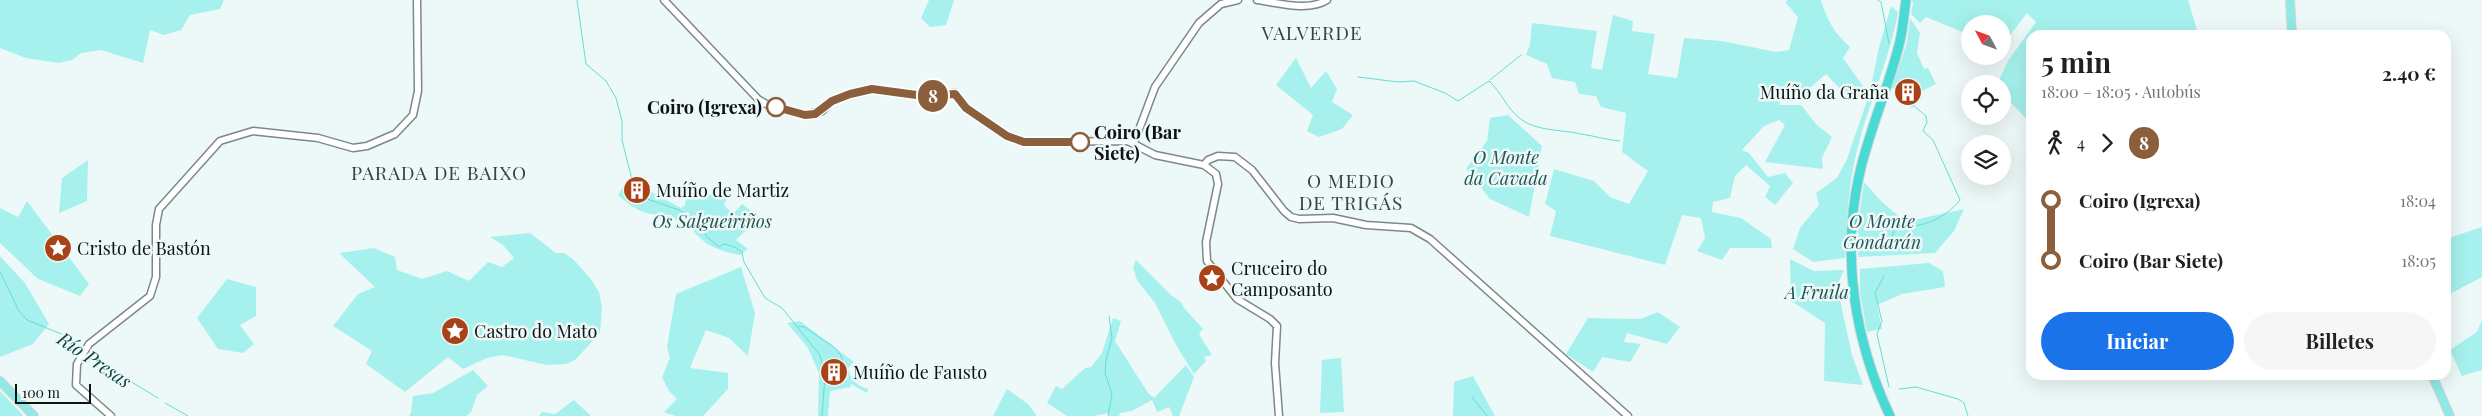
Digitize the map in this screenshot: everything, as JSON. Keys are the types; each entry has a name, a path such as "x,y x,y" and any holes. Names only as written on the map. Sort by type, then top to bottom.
{"highway":[{"path":"1890,416 1870,369 1858,323 1852,278 1852,229 1859,177 1900,41 1906,0"}],"main road":[{"path":"2290,0 2292,30"},
{"path":"2434,380 2450,416"},
{"path":"0,381 34,416"}],"street":[{"path":"111,416 76,385 76,364 89,344 150,296 156,277 156,225 159,209 220,141 253,131 318,138 353,148 367,146 395,134 413,115 418,91 417,0"},
{"path":"664,0 758,99 766,104 789,111 805,115 815,114 832,101 850,94 872,89 924,96 955,94 966,108 1007,136 1024,142 1134,142 1155,155 1204,164 1216,174 1218,184 1206,242 1207,261 1237,299 1278,326 1275,364 1279,416"},
{"path":"1134,142 1155,88 1200,23 1221,4 1238,0"},
{"path":"1257,0 1302,6 1320,4 1327,0"},
{"path":"1204,164 1218,156 1235,157 1252,170 1284,211 1299,219 1333,218 1366,225 1411,228 1430,239 1628,416"}],"green space":[{"path":"0,0 224,0 220,9 190,15 181,30 164,35 150,30 143,63 101,50 81,53 72,60 59,63 26,58 0,48"},
{"path":"929,0 954,0 946,25 930,27 921,18"},
{"path":"1787,0 1821,0 1832,26 1850,47 1843,58 1863,86 1847,96 1826,74 1804,93 1788,81 1779,105 1801,105 1817,125 1832,137 1822,158 1823,169 1765,162 1785,125 1779,120 1764,126 1742,150 1749,153 1768,177 1785,173 1793,183 1775,205 1765,197 1770,186 1746,165 1735,176 1730,198 1713,202 1712,212 1741,218 1771,239 1772,248 1730,248 1722,260 1697,251 1705,238 1701,218 1682,215 1665,265 1550,236 1556,211 1545,204 1554,169 1594,181 1610,197 1629,204 1648,171 1622,152 1626,113 1601,107 1596,96 1579,94 1575,82 1552,78 1547,64 1526,55 1530,44 1532,23 1597,31 1591,68 1602,70 1613,15 1633,21 1632,31 1655,34 1648,74 1677,78 1684,38 1722,41 1776,52 1789,50 1798,17 1786,3"},
{"path":"1911,0 2188,0 2197,30 2030,30 2036,22 2027,13 2011,34 2011,15 1961,15 1961,31 1926,17 1920,23 1911,14 1913,2"},
{"path":"1891,6 1898,12 1855,159 1848,208 1845,258 1813,262 1793,249 1800,228 1819,205 1816,193 1837,178 1847,159 1870,92 1879,47"},
{"path":"1910,18 1920,33 1917,53 1924,69 1928,68 1936,84 1918,93 1922,98 1912,108 1892,87 1907,42"},
{"path":"2026,36 2026,119 2011,103 2011,75 2001,75 2006,65 2011,65 2011,57"},
{"path":"1296,58 1311,88 1326,71 1337,89 1332,102 1353,115 1342,129 1319,137 1307,131 1313,115 1276,85"},
{"name":"O Monte da Cavada","path":"1508,115 1542,146 1529,217 1490,199 1466,169 1487,141 1490,118"},
{"path":"88,160 87,201 59,213 62,178"},
{"name":"Os Salgueiriños","path":"636,180 642,187 681,208 685,205 686,194 692,189 706,198 711,193 727,197 724,205 733,214 742,204 759,217 736,240 748,249 740,255 718,249 700,238 690,226 680,223 671,215 655,215 636,209 618,195 625,184"},
{"name":"O Monte Gondarán","path":"1864,182 1881,201 1905,222 1964,209 1954,231 1935,253 1858,257 1858,223"},
{"path":"27,201 89,284 80,296 38,279 0,243 0,208 18,217"},
{"path":"2482,227 2482,277 2451,293 2451,237"},
{"path":"530,233 556,253 564,253 573,259 590,278 599,292 602,307 600,333 575,360 566,364 547,365 502,355 487,358 463,369 448,357 405,392 366,364 372,351 333,326 358,294 375,287 339,253 374,248 395,257 397,270 422,279 447,271 469,281 488,262 502,267 514,258 503,245 490,237"},
{"path":"0,256 25,283 49,324 33,344 0,357"},
{"name":"A Fruila","path":"1790,259 1814,271 1844,270 1837,286 1852,355 1863,385 1824,381 1825,323 1791,301"},
{"path":"1136,260 1171,295 1181,302 1203,329 1199,334 1212,355 1204,357 1206,361 1194,374 1176,345 1155,303 1137,280 1133,267"},
{"path":"1929,263 1943,271 1945,287 1902,294 1877,305 1882,329 1867,332 1860,293 1860,269"},
{"path":"741,267 755,313 748,356 729,338 706,330 690,368 728,373 728,389 703,416 675,416 664,412 677,399 669,391 662,377 670,358 667,347 676,294"},
{"path":"227,279 256,287 256,316 240,325 254,344 243,353 218,349 197,318"},
{"path":"1658,312 1680,327 1667,344 1627,333 1624,342 1641,344 1630,362 1602,357 1593,372 1566,354 1588,318 1640,319"},
{"path":"1113,318 1121,321 1115,341 1148,393 1154,398 1186,365 1194,377 1179,416 1173,416 1169,407 1157,412 1152,400 1132,411 1120,413 1119,416 1109,416 1109,413 1093,416 1067,416 1047,403 1056,386 1062,389 1085,368 1091,367 1102,353"},
{"path":"2482,320 2482,370 2462,376 2451,349 2477,332"},
{"path":"800,321 854,362 848,368 850,376 857,384 868,389 867,393 851,384 851,387 830,391 828,416 818,416 819,373 808,348 787,323"},
{"path":"1341,358 1344,412 1320,413 1322,360"},
{"path":"473,370 488,386 477,395 471,412 466,416 409,416 413,396 433,393"},
{"path":"1473,376 1495,416 1453,416 1454,382"},
{"path":"1007,389 1028,404 1037,416 993,416"},
{"path":"0,391 23,415 23,416 0,416"},
{"path":"574,400 591,416 539,416 542,412 555,414"}],"waterway":[{"path":"577,0 586,64 606,81 616,98 622,121 622,140 636,195 679,210 701,222 706,236 719,247 724,244 735,247 742,252 744,262 765,298 782,308 820,355 825,376 822,416"},
{"path":"1878,0 1881,2 1889,44"},
{"path":"1490,80 1521,55"},
{"path":"1358,77 1398,82 1414,81 1445,93 1458,101 1489,81 1514,113 1525,122 1540,128 1620,141"},
{"path":"1896,250 1892,236 1896,225 1914,226 1931,222 1947,213 1960,200 1933,140 1923,131 1927,122 1926,116 1907,100 1900,81"},
{"name":"Río Presas","path":"0,272 19,311 27,320 64,335 81,351"},
{"path":"1884,276 1875,293 1882,321 1877,334 1889,387"},
{"path":"1108,416 1112,394 1105,373 1106,360 1112,338 1109,316"},
{"path":"798,326 804,327 834,347 840,354 844,364 838,370"},
{"name":"Río Presas","path":"87,355 158,398"},
{"path":"825,379 832,374"},
{"path":"1899,389 1916,387 1958,399 1964,403 1968,416"},
{"path":"1472,397 1487,416"},
{"name":"Río Presas","path":"165,403 188,416"}],"bus line":[{"name":"8","path":"776,107 805,115 815,114 822,111 832,101 850,94 872,89 896,94 924,96 955,94 966,108 1007,136 1024,142 1080,142"}],"place":[{"name":"Muíño da Graña","path":"1908,92"},
{"name":"Coiro (Igrexa)","path":"776,107"},
{"name":"Coiro (Bar Siete)","path":"1080,142"},
{"name":"Muíño de Martiz","path":"637,190"},
{"name":"Cristo de Bastón","path":"58,248"},
{"name":"Cruceiro do Camposanto","path":"1212,278"},
{"name":"Castro do Mato","path":"455,331"},
{"name":"Muíño de Fausto","path":"834,372"}],"district":[{"name":"VALVERDE","path":"1312,32"},
{"name":"PARADA DE BAIXO","path":"439,172"},
{"name":"O MEDIO DE TRIGÁS","path":"1351,191"}]}
